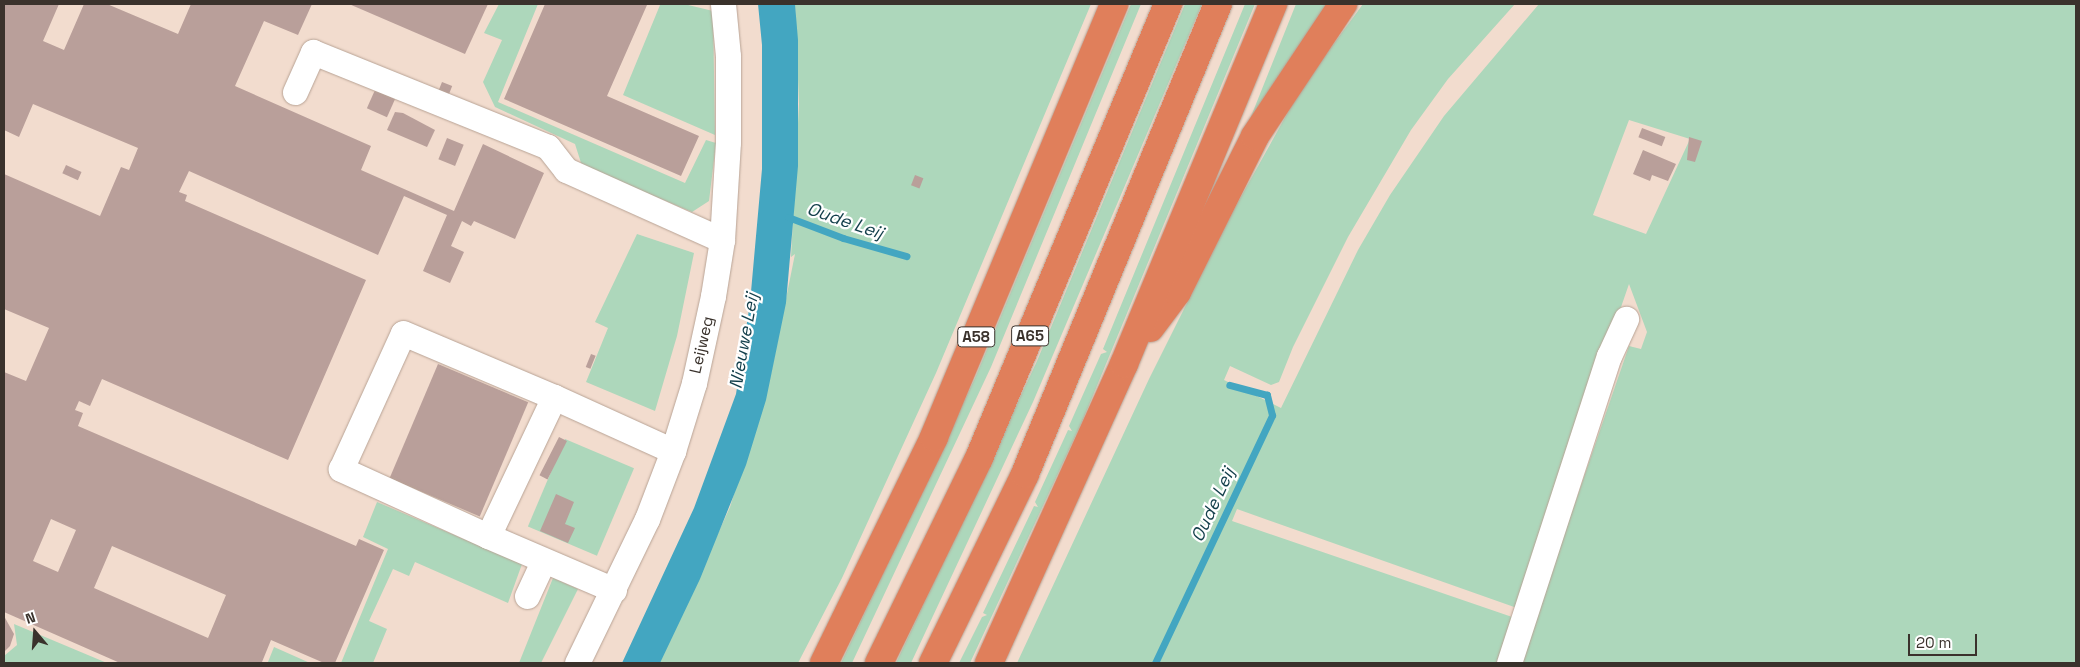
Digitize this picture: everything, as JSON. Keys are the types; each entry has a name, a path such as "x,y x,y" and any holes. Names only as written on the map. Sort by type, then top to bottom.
{"highway":[{"name":"A58","path":"824,663 934,438 1114,4"},
{"name":"A65","path":"879,663 979,458 1168,4"},
{"path":"932,663 1025,474 1218,4"},
{"path":"989,663 1124,364 1273,4"},
{"path":"1124,364 1177,292 1255,136 1343,4"}],"street":[{"name":"Leijweg","path":"577,663 614,590 673,451 694,383 722,240 729,101 723,4"},
{"path":"295,92 313,52 548,147 566,170 722,240"},
{"path":"1509,663 1609,356 1626,319"},
{"path":"614,590 543,561 341,469 403,333 554,397 673,451"},
{"path":"488,536 554,397"},
{"path":"527,596 543,561"}],"green space":[{"path":"499,4 538,4 498,102 685,183 706,140 716,143 709,201 692,212 582,166 575,144 495,107 483,82 502,40 484,33"},
{"path":"657,4 684,4 713,11 715,135 623,95 660,5"},
{"path":"795,4 1091,4 936,373 842,578 798,663 659,663 730,507 771,373 795,254 791,257 799,104"},
{"path":"1131,4 1141,4 991,367 852,663 841,663 975,378"},
{"path":"1185,4 1202,4 1033,402 911,663 896,663 1037,361"},
{"path":"1245,4 1255,4 1082,422 970,663 959,663 982,617 987,615 983,613 1034,506 1038,507 1035,502 1068,430 1072,431 1069,426 1101,354 1107,352 1103,349"},
{"path":"1296,4 1332,4 1246,129"},
{"path":"1363,4 1515,4 1448,79 1411,130 1348,237 1293,347 1279,382 1271,385 1230,366 1224,380 1281,408 1358,250 1390,195 1444,116 1539,4 2076,4 2076,663 1520,663 1629,346 1641,349 1647,332 1629,284 1517,608 1237,509 1232,521 1518,619 1504,663 1017,663 1149,379 1233,211 1302,87","holes":["1629,120 1690,139 1646,234 1593,215"]},
{"path":"637,234 694,253 677,336 655,411 586,382 608,328 595,322"},
{"path":"565,439 634,468 597,556 528,526"},
{"path":"377,502 522,564 508,603 415,562 409,576 393,569 369,621 387,629 373,663 341,663 388,549 363,537"},
{"path":"553,578 578,589 541,663 519,663"},
{"path":"14,624 107,663 4,663 4,656 17,645"},
{"path":"274,647 310,663 268,662"}],"water":[{"path":"758,4 795,4 798,40 798,166 786,303 766,400 746,465 700,579 660,663 622,663 694,508 736,394 750,303 762,169 762,45"}],"building":[{"path":"4,4 59,4 43,41 64,50 84,4 107,4 178,34 191,4 312,4 298,35 264,21 235,86 371,146 361,170 454,211 483,144 544,173 515,239 474,221 471,226 462,221 451,246 464,252 450,283 423,271 447,215 404,196 378,255 189,171 179,192 187,195 185,201 366,280 288,460 102,379 90,406 79,401 75,410 83,413 78,426 356,546 359,539 384,550 335,663 324,663 271,640 262,662 265,663 120,663 4,612 4,372 26,381 49,328 4,309 4,174 100,216 121,167 129,170 138,148 33,104 19,137 4,130","holes":["51,519 76,530 58,572 33,561","112,546 226,595 208,638 94,588"]},
{"path":"349,4 488,4 465,54"},
{"path":"545,4 647,5 607,96 699,136 681,176 504,99"},
{"path":"442,82 452,86 448,97 438,93"},
{"path":"375,90 395,99 387,117 367,108"},
{"path":"395,112 403,113 435,130 427,147 387,130"},
{"path":"1642,128 1665,137 1662,146 1638,137"},
{"path":"1689,137 1702,141 1695,162 1687,160"},
{"path":"447,138 464,145 455,166 438,159"},
{"path":"1643,150 1676,164 1668,181 1652,175 1650,181 1633,174"},
{"path":"66,165 82,172 78,180 62,173"},
{"path":"915,175 923,178 919,188 911,185"},
{"path":"591,354 596,356 590,369 586,367"},
{"path":"438,364 528,402 480,516 390,478"},
{"path":"559,437 567,441 547,479 539,475"},
{"path":"556,494 574,502 565,524 575,528 568,543 540,531"},
{"path":"4,616 14,634 10,646 4,652"}],"waterway":[{"name":"Oude Leij","path":"788,217 843,238 906,256"},
{"name":"Oude Leij","path":"1155,663 1272,415 1267,395 1229,385"}],"water label":[{"name":"Nieuwe Leij","path":"744,341"}]}
